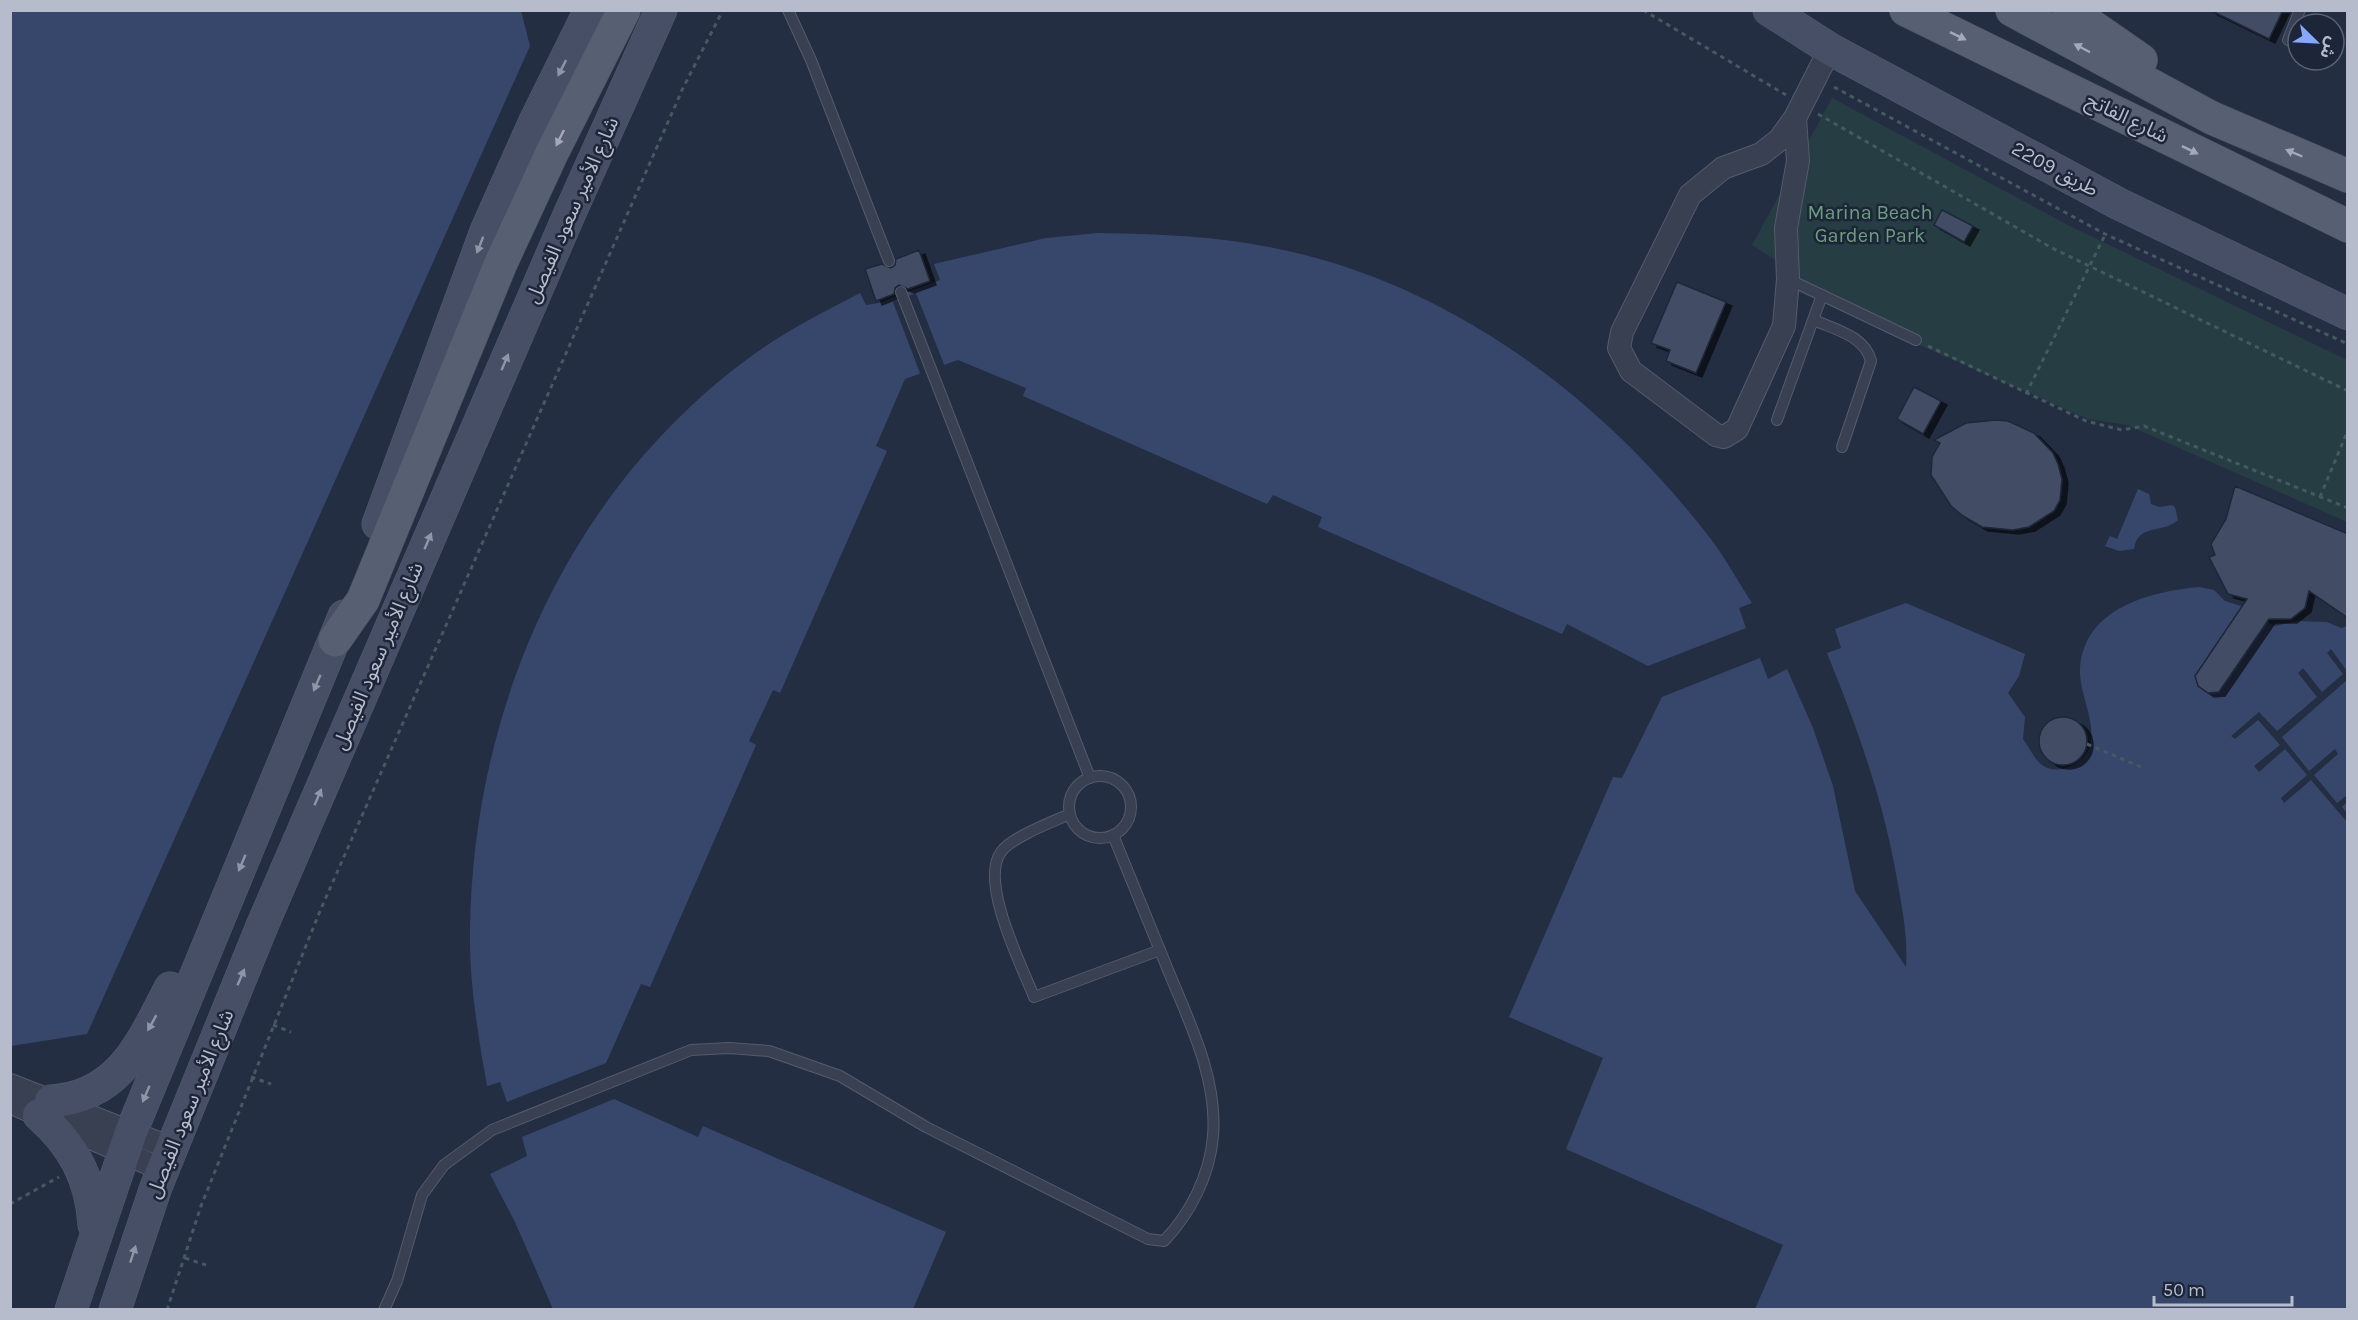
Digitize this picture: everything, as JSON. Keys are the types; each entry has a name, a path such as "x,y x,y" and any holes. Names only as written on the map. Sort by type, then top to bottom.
{"main road":[{"path":"335,640 352,619 367,592 501,263 552,153 624,10"},
{"name":"شارع الفاتح","path":"1906,10 2348,226"},
{"name":"شارع الفاتح","path":"2012,10 2212,118 2348,176"},
{"path":"2069,10 2130,51 2212,118"}],"street":[{"name":"شارع الأمير سعود الفيصل","path":"115,1310 167,1159 267,915 564,226 661,10"},
{"name":"طريق 2209","path":"1769,10 1830,49 2119,204 2348,314"},
{"path":"71,1310 95,1232 127,1142 335,640 486,231 535,121 589,12"},
{"path":"1798,111 1798,161 1786,228 1788,279 1784,326 1737,429 1724,436 1709,431 1631,371 1619,348 1622,332 1690,195 1723,168 1761,154 1779,140 1798,111 1830,49"},
{"path":"10,1102 45,1108 85,1095 115,1076 142,1042 187,959 209,943"},
{"path":"10,1085 45,1108 167,1159"},
{"path":"45,1108 55,1130 81,1165 93,1206 95,1232"}],"lane":[{"path":"788,10 815,71 889,261"},
{"path":"1788,279 1916,340"},
{"path":"901,292 1090,778"},
{"path":"1778,420 1822,295"},
{"path":"1814,320 1860,341 1868,349 1871,361 1842,447"},
{"path":"1104,776 1113,779 1128,794 1130,814 1126,824 1113,835 1099,838 1089,836 1080,831 1070,814 1071,795 1077,786 1090,778 1104,776"},
{"path":"1070,814 1028,832 1001,852 994,876 997,904 1034,997 1160,950"},
{"path":"384,1310 397,1281 422,1195 444,1165 492,1130 691,1050 729,1048 769,1051 831,1072 926,1127 1148,1239 1164,1241 1192,1206 1213,1137 1211,1091 1194,1033 1113,835"}],"path":[{"path":"168,1309 184,1257 251,1077 335,878 683,88 723,10"},
{"path":"1643,10 1798,111 2088,266 2348,392"},
{"path":"1816,77 2105,234 2348,344"},
{"path":"2026,394 2105,234"},
{"path":"1916,340 2086,421 2116,429 2144,426 2348,508"},
{"path":"2320,497 2348,430"},
{"path":"2086,744 2142,767"},
{"path":"273,1025 291,1032"},
{"path":"251,1077 272,1084"},
{"path":"10,1204 81,1165"},
{"path":"184,1257 206,1265"}],"green space":[{"name":"Marina Beach Garden Park","path":"1832,98 2068,225 2347,360 2347,522 2127,425 2088,419 1776,282 1783,265 1752,245"}],"water":[{"path":"11,10 521,11 530,46 87,1034 11,1046"},
{"path":"1098,233 1208,238 1274,248 1339,265 1402,289 1462,319 1519,355 1573,396 1624,441 1670,490 1713,542 1752,603 1739,608 1746,628 1648,666 1567,624 1562,634 1318,527 1322,517 1273,495 1267,504 1023,396 1026,388 958,360 905,379 876,446 887,451 780,693 773,690 749,741 756,745 650,987 641,984 606,1063 507,1102 500,1082 487,1086 475,1008 470,930 476,846 490,763 513,683 545,606 585,534 634,467 691,406 757,352 795,328 860,293 866,305 879,303 940,280 934,264 1046,238"},
{"path":"2138,489 2149,494 2151,504 2159,507 2172,505 2175,507 2178,520 2140,535 2134,549 2119,551 2105,546 2110,536 2117,539"},
{"path":"2199,587 2214,590 2225,601 2250,609 2256,616 2275,626 2297,621 2327,622 2341,628 2347,626 2347,1309 1755,1309 1783,1245 1566,1149 1603,1058 1509,1017 1613,777 1622,778 1662,697 1760,658 1768,679 1787,669 1813,728 1833,786 1855,891 1906,967 1903,916 1886,826 1860,739 1827,653 1841,648 1835,629 1906,603 2025,654 2019,676 2008,693 2025,717 2023,739 2034,757 2049,769 2057,770 2080,761 2091,741 2091,724 2080,674 2083,652 2091,634 2104,619 2120,608 2159,594"},
{"path":"614,1099 698,1137 703,1126 946,1232 913,1309 553,1309 515,1222 490,1174 527,1156 522,1137"}],"pier":[{"path":"916,293 945,367 921,376 893,302"},
{"path":"2331,649 2347,671 2347,680 2282,737 2309,771 2335,749 2338,754 2314,775 2337,803 2347,795 2347,802 2342,807 2347,813 2347,822 2311,780 2284,803 2281,798 2307,775 2285,749 2259,772 2254,766 2280,745 2258,720 2235,739 2231,736 2259,712 2277,731 2317,697 2298,673 2303,668 2322,692 2343,674 2327,653"}],"building":[{"path":"2210,10 2283,10 2269,39"},
{"path":"1942,210 1973,226 1964,242 1934,225"},
{"path":"919,250 930,281 908,289 899,285 895,288 894,294 876,301 865,269 882,264 891,268 895,265 896,259"},
{"path":"1677,282 1726,302 1696,373 1666,361 1670,350 1651,343"},
{"path":"1914,387 1941,401 1923,434 1897,419"},
{"path":"2008,421 2034,433 2053,453 2058,464 2062,479 2060,500 2054,511 2029,527 2013,530 1982,527 1951,506 1931,475 1932,457 1940,443 1934,440 1966,423"},
{"path":"2235,486 2348,534 2348,618 2309,591 2305,608 2291,619 2269,619 2219,692 2208,693 2198,686 2195,676 2247,599 2228,594 2209,557 2215,555 2211,544 2226,519"},
{"path":"2063,717 2080,724 2087,741 2080,758 2063,765 2046,758 2039,741 2046,724"}]}
